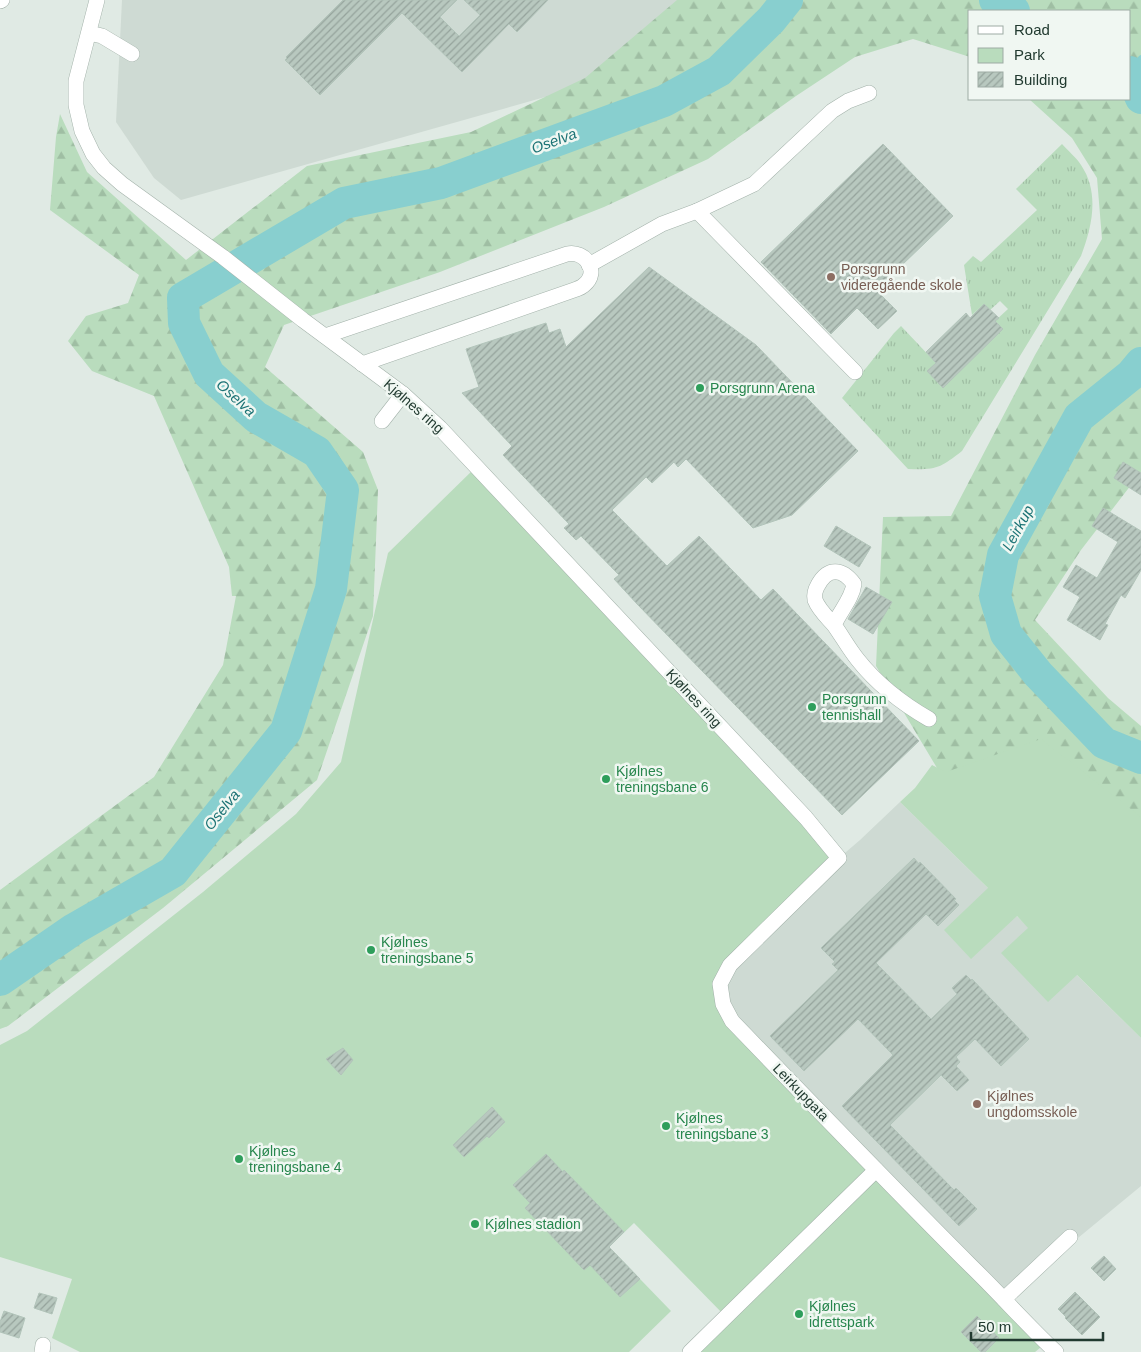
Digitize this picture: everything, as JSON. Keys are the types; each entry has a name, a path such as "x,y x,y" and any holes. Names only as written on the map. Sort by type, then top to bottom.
{"street":[{"name":"Kjølnes ring","path":"97,0 76,81 76,105 82,132 93,154 104,168 122,184 223,257 403,394 440,428 806,818"},
{"path":"89,33 102,36 132,54"},
{"path":"589,265 662,224 697,211 754,184 832,111 848,101 869,93"},
{"path":"697,211 855,372"},
{"path":"325,336 567,254 577,253 587,260 591,270 588,281 574,290 362,364"},
{"path":"382,421 403,394"},
{"path":"834,625 858,660 875,678 910,708 928,719"},
{"name":"Leirkupgata","path":"806,818 839,858 730,965 720,984 723,1004 732,1021 1056,1352"},
{"path":"690,1352 876,1170"},
{"path":"1004,1299 1070,1237"}],"shaded area":[{"path":"122,0 686,0 605,80 181,200 154,178 116,122"},
{"name":"Kjølnes ungdomsskole","path":"900,802 1141,1038 1141,1186 1004,1299 723,1004 730,965 839,858"}],"green space":[{"path":"677,0 1141,0 1141,472 1081,550 1035,620 1108,698 1141,726 1141,824 949,788 876,666 883,517 951,516 1035,355 1102,239 1097,178 1072,138 1030,100 1131,100 1131,10 968,10 968,56 913,39 855,57 796,96 708,159 604,207 440,272 284,325 265,367 363,452 378,490 373,616 317,780 163,908 8,1026 0,1029 0,890 154,777 223,665 236,596 232,596 229,567 154,396 92,371 68,341 86,316 128,303 139,275 50,210 56,137 60,114 87,172 186,260 307,166 471,132 585,78"},
{"path":"1062,144 1077,159 1091,187 1091,222 1081,256 962,451 938,467 908,469 842,398 901,326 936,363 927,371 943,387 1003,329 995,321 1008,309 1000,301 990,310 984,304 972,315 964,265 973,256 981,262 1037,210 1016,189"},
{"path":"476,467 839,858 731,965 723,1004 1046,1343 1035,1352 690,1352 726,1317 634,1223 609,1247 671,1311 629,1352 80,1352 52,1338 72,1279 0,1257 0,1045 27,1031 203,892 296,814 341,762 388,553"},
{"path":"1041,739 1141,817 1141,1038 1077,975 1048,1002 1001,953 1028,928 1017,916 971,959 944,930 988,888 900,802 915,788 932,765 946,772"}],"building":[{"path":"343,0 457,0 440,17 459,36 480,15 464,0 548,0 517,32 509,24 462,72 402,13 320,95 285,60"},
{"name":"Porsgrunn videregående skole","path":"883,144 953,216 876,290 897,311 878,329 857,308 831,334 761,262"},
{"path":"649,267 756,345 858,451 792,515 753,528 686,459 678,467 674,462 652,483 646,477 612,510 667,566 699,536 761,600 773,589 919,741 842,815 638,605 614,579 619,575 581,536 576,540 564,528 569,524 503,455 512,446 462,393 479,387 466,349 546,323 549,333 560,329 566,347"},
{"path":"984,304 999,318 995,321 1003,329 943,388 927,371 936,363 926,352 966,313 970,318"},
{"path":"1123,462 1141,473 1141,495 1114,478"},
{"path":"1103,508 1141,531 1141,570 1125,598 1121,595 1105,624 1108,625 1100,640 1067,620 1080,597 1063,587 1076,565 1097,578 1118,542 1092,526"},
{"path":"836,526 871,547 859,567 824,546"},
{"path":"866,587 892,602 873,634 848,619"},
{"path":"914,858 956,899 954,900 959,905 938,926 926,914 876,963 931,1019 957,994 952,988 966,975 1029,1039 1001,1066 975,1039 956,1057 960,1062 956,1066 969,1080 957,1091 941,1075 890,1125 954,1190 956,1188 977,1209 959,1226 842,1106 893,1055 858,1019 804,1071 770,1036 838,970 832,964 835,962 821,948"},
{"path":"343,1048 353,1060 341,1075 326,1059"},
{"path":"492,1107 505,1122 489,1138 487,1136 464,1157 453,1145"},
{"path":"546,1154 624,1232 609,1247 640,1279 620,1297 590,1265 584,1270 525,1208 530,1203 513,1185"},
{"path":"1104,1256 1116,1269 1104,1281 1091,1268"},
{"path":"1075,1292 1100,1317 1082,1335 1058,1309"},
{"path":"39,1293 57,1298 52,1314 34,1308"},
{"path":"4,1311 25,1318 19,1338 0,1332 0,1322"},
{"path":"977,1316 999,1338 985,1352 981,1352 961,1332"}],"waterway":[{"name":"Oselva","path":"0,980 74,929 173,872 286,731 331,589 343,490 317,452 256,417 209,374 184,323 183,298 344,203 441,183 664,101 719,71 771,20 787,0"},
{"name":"Leirkup","path":"995,0 1012,10"},
{"path":"1131,68 1141,58"},
{"name":"Leirkup","path":"1131,74 1141,98"},
{"name":"Leirkup","path":"1141,363 1131,375 1079,417 1003,555 995,596 1006,634 1038,674 1104,743 1141,758"}],"place":[{"name":"Porsgrunn videregående skole","path":"831,277"},
{"name":"Porsgrunn Arena","path":"700,388"},
{"name":"Porsgrunn tennishall","path":"812,707"},
{"name":"Kjølnes treningsbane 6","path":"606,779"},
{"name":"Kjølnes treningsbane 5","path":"371,950"},
{"name":"Kjølnes ungdomsskole","path":"977,1104"},
{"name":"Kjølnes treningsbane 3","path":"666,1126"},
{"name":"Kjølnes treningsbane 4","path":"239,1159"},
{"name":"Kjølnes stadion","path":"475,1224"},
{"name":"Kjølnes idrettspark","path":"799,1314"}]}
